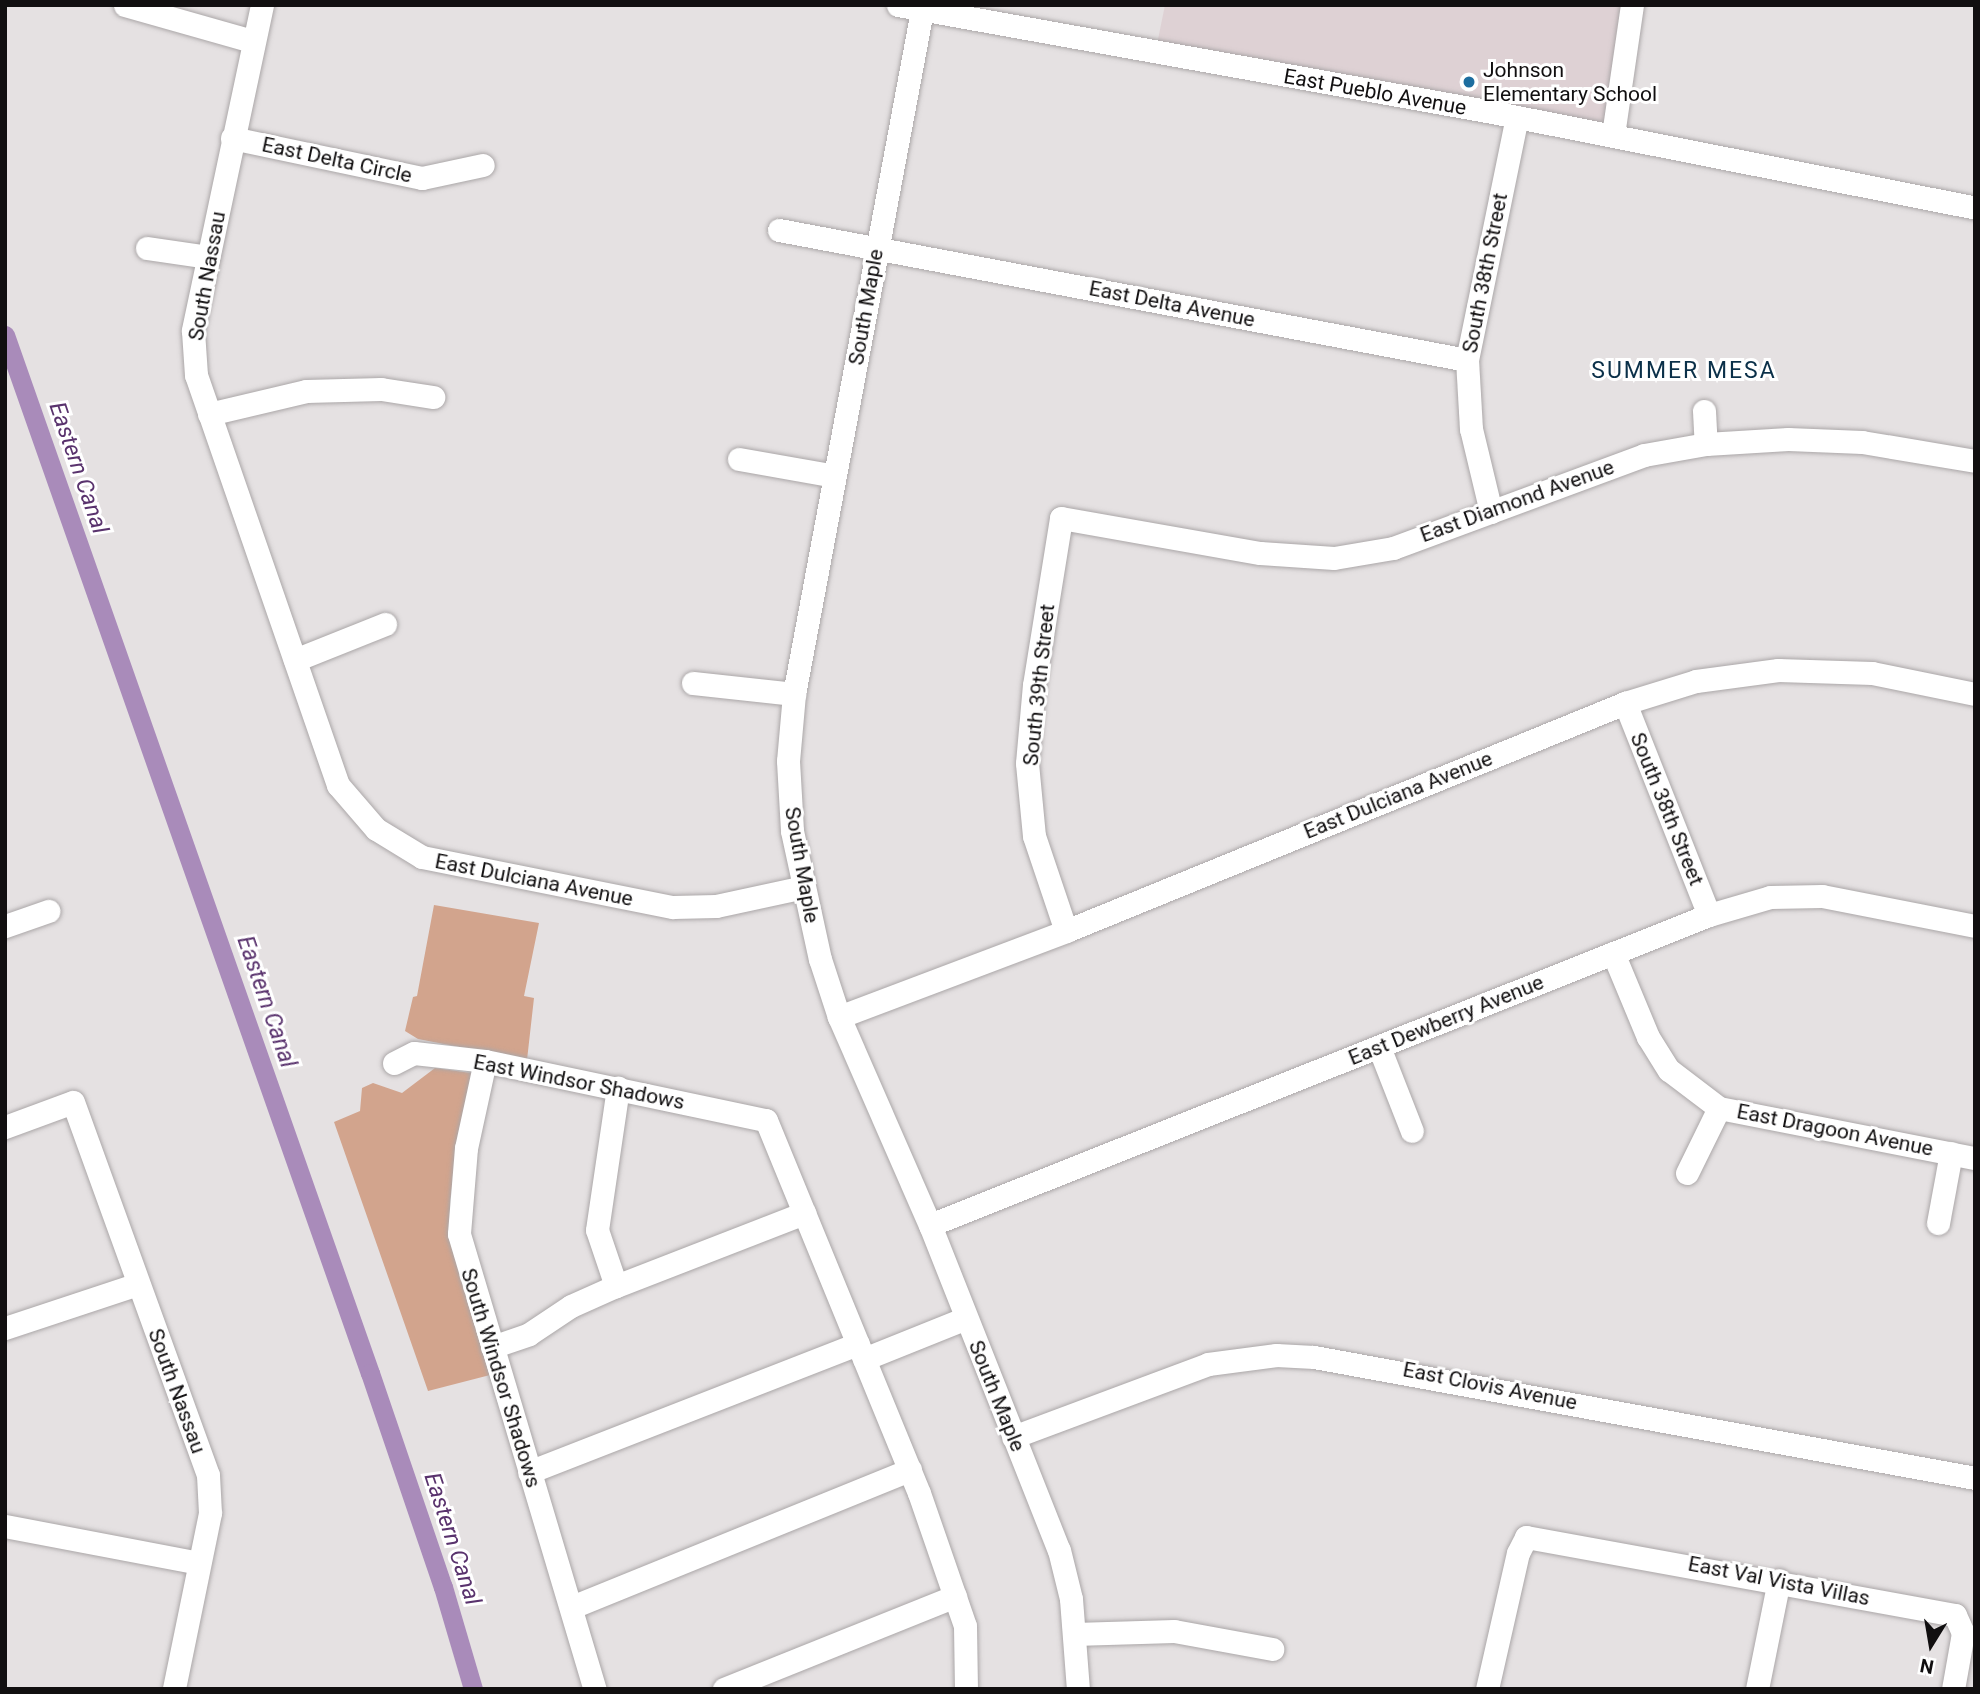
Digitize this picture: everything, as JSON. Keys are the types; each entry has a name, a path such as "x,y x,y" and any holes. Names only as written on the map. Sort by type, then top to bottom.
{"street":[{"path":"125,5 251,41"},
{"name":"South Nassau","path":"262,5 251,41 193,331 195,375 296,660"},
{"name":"East Pueblo Avenue","path":"898,5 923,7 1613,135 1975,208"},
{"path":"1613,135 1632,5"},
{"name":"South Maple","path":"923,7 794,694 788,761 792,831 820,960 839,1017 930,1225 1059,1550 1074,1634 1078,1689"},
{"name":"South 38th Street","path":"1491,512 1471,429 1467,360 1517,117"},
{"name":"East Delta Circle","path":"232,138 422,178 483,165"},
{"path":"779,230 876,248"},
{"path":"146,247 208,257"},
{"name":"East Delta Avenue","path":"876,248 1467,360"},
{"path":"209,414 306,391 381,389 433,397"},
{"path":"1704,411 1706,444"},
{"name":"East Diamond Avenue","path":"1061,519 1260,553 1334,558 1393,548 1644,455 1706,444 1788,439 1862,442 1975,461"},
{"path":"739,458 835,476"},
{"name":"South 39th Street","path":"1061,519 1034,685 1027,763 1034,836 1066,931"},
{"path":"296,660 386,624"},
{"name":"East Dulciana Avenue","path":"296,660 338,785 376,829 422,857 673,907 716,906 804,887"},
{"name":"East Dulciana Avenue","path":"839,1017 1066,931 1625,703 1696,681 1778,670 1872,673 1975,694"},
{"path":"692,683 794,694"},
{"name":"South 38th Street","path":"1625,703 1709,915"},
{"name":"East Dewberry Avenue","path":"930,1225 1709,915 1770,897 1795,895 1975,926"},
{"path":"5,926 48,911"},
{"name":"East Dragoon Avenue","path":"1613,953 1648,1037 1670,1070 1719,1108 1975,1158"},
{"path":"1379,1047 1412,1131"},
{"name":"East Windsor Shadows","path":"394,1063 414,1053 485,1061 766,1120 804,1213"},
{"name":"South Windsor Shadows","path":"485,1061 466,1149 458,1234 595,1689"},
{"path":"616,1286 597,1230 618,1088"},
{"name":"South Nassau","path":"5,1127 73,1102 208,1475 210,1513 174,1689"},
{"path":"1687,1172 1719,1108"},
{"path":"1938,1223 1951,1153"},
{"path":"492,1347 529,1334 571,1306 616,1286 804,1213 910,1470 955,1596 965,1626 966,1689"},
{"path":"5,1328 138,1284"},
{"path":"529,1472 861,1351 966,1318"},
{"name":"East Clovis Avenue","path":"1013,1437 1208,1364 1276,1355 1314,1357 1975,1478"},
{"path":"572,1607 910,1470"},
{"path":"5,1526 199,1563"},
{"name":"East Val Vista Villas","path":"1487,1689 1518,1553 1526,1537 1779,1580 1955,1615 1964,1633 1953,1689"},
{"path":"1757,1689 1779,1580"},
{"path":"724,1689 955,1596"},
{"path":"1074,1634 1174,1631 1272,1648"}],"shaded area":[{"name":"Johnson Elementary School","path":"1165,5 1632,5 1613,135 1155,54"},
{"path":"434,905 539,923 524,996 534,998 527,1060 418,1039 405,1031 413,997 417,996"},
{"path":"435,1068 471,1073 450,1200 453,1251 490,1375 428,1391 334,1122 360,1111 362,1088 373,1083 402,1093"}],"waterway":[{"name":"Eastern Canal","path":"5,335 370,1373 443,1587 473,1689"}],"place":[{"name":"Johnson Elementary School","path":"1469,82"}],"district":[{"name":"SUMMER MESA","path":"1684,371"}]}
